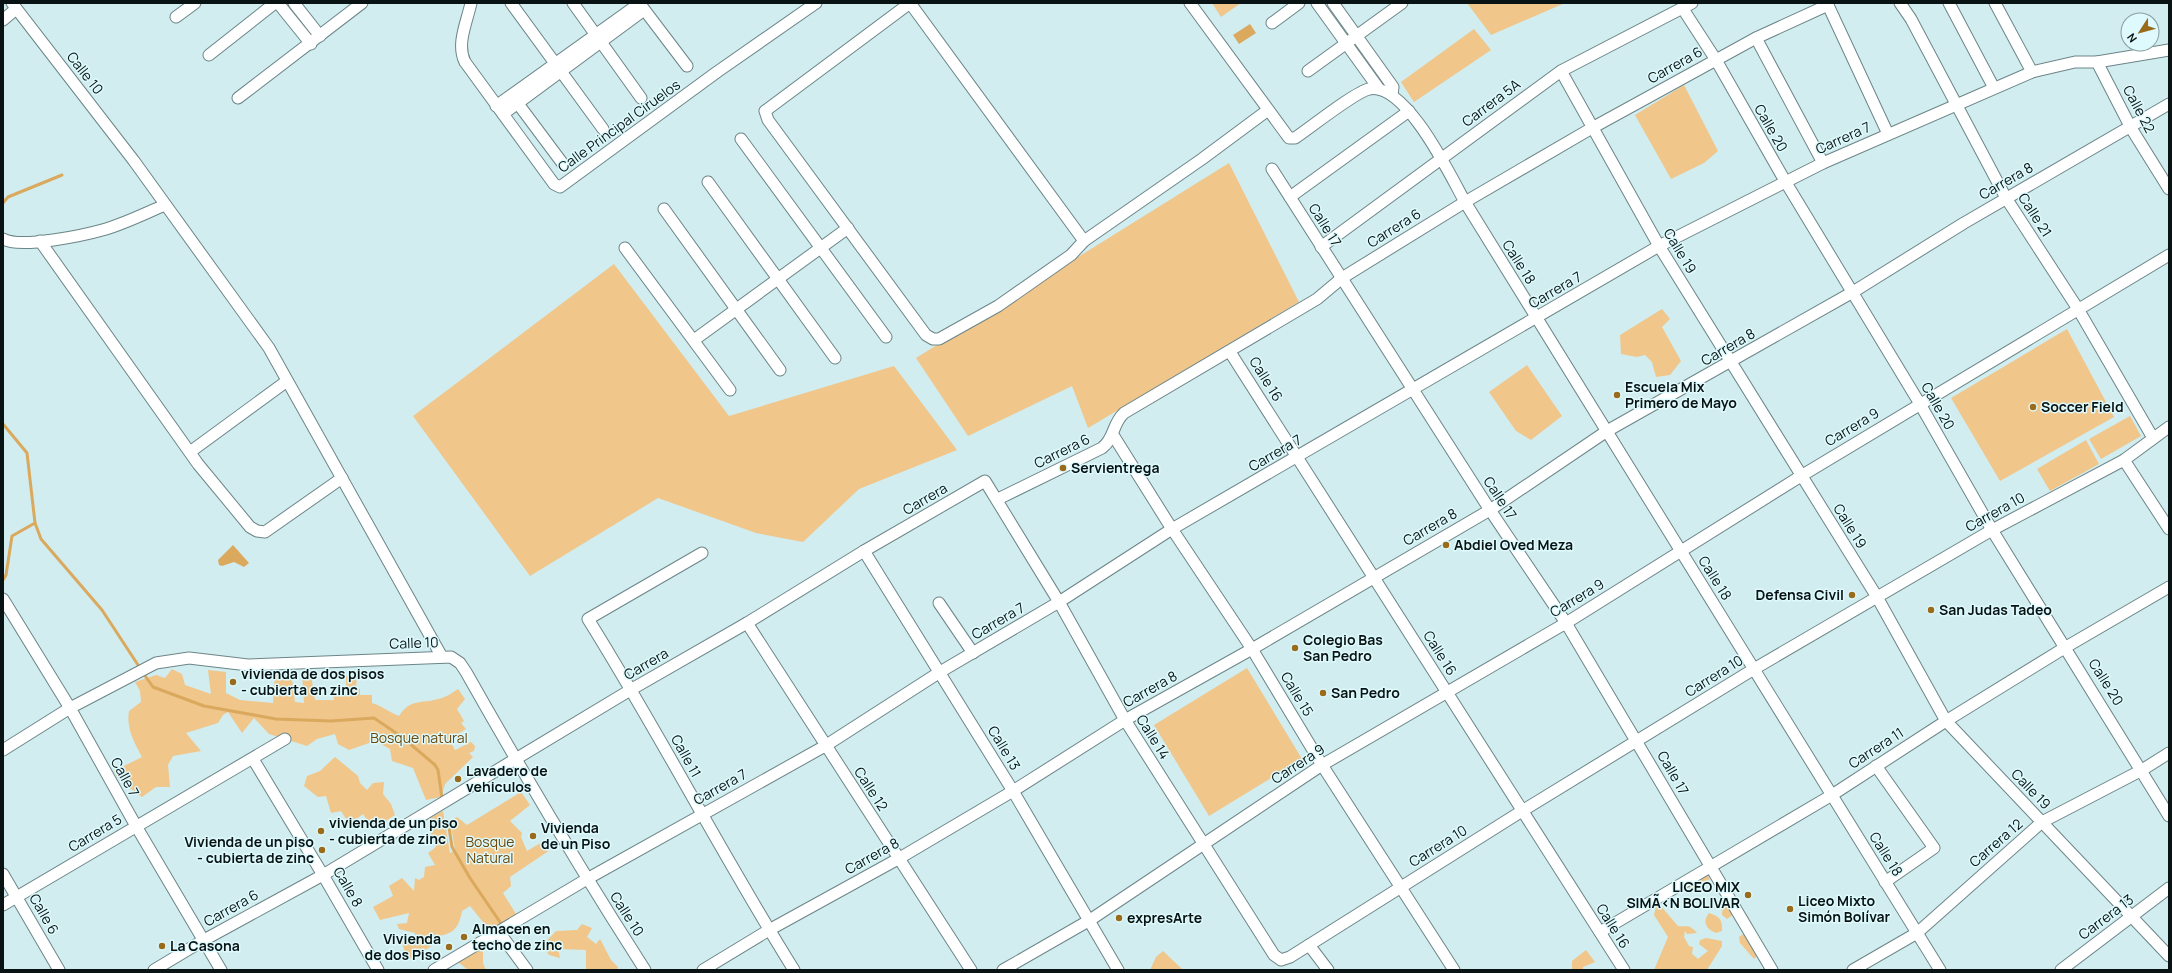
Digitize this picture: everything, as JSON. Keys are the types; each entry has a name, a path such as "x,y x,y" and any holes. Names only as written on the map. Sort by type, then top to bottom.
{"street":[{"path":"176,17 195,3"},
{"path":"209,55 277,3 311,44"},
{"path":"294,3 320,36"},
{"path":"238,98 311,44 362,3"},
{"name":"Calle Principal Ciruelos","path":"471,3 461,45 461,54 465,62 554,184 560,187 717,72 816,3"},
{"path":"511,3 603,129"},
{"path":"573,3 641,98"},
{"path":"1084,241 910,3 765,111 768,120 926,335 933,339 939,339 998,306 1071,255 1084,241 1268,110"},
{"path":"1190,3 1289,138 1295,138 1362,92 1368,89 1379,89 1392,95 1408,111 1442,158 1465,202"},
{"path":"1272,23 1299,3"},
{"path":"1317,3 1379,89"},
{"path":"1332,3 1393,87 1392,95"},
{"path":"1308,71 1402,3"},
{"name":"Calle 21","path":"1900,3 1911,20 2006,198 2078,309 2154,438"},
{"path":"1949,3 1994,88"},
{"path":"1995,3 2032,72"},
{"path":"1828,4 1888,134"},
{"name":"Carrera 6","path":"998,499 1102,448 1113,435 1114,424 1124,414 1318,299 1342,278 1465,202 1592,128 1756,38 1828,4"},
{"path":"500,110 641,5 686,66"},
{"path":"3,20 14,6"},
{"name":"Calle 10","path":"14,6 134,161 269,348 442,657"},
{"name":"Calle 20","path":"1688,6 1716,60 1785,182 1920,404 1992,530 2066,647 2169,816"},
{"name":"Carrera 5A","path":"1321,247 1561,70 1688,6"},
{"path":"1756,38 1824,163"},
{"name":"Carrera 7","path":"434,970 587,879 825,746 940,672 1059,602 1172,529 1659,246 1824,163 2032,72 2075,62 2097,62 2169,50"},
{"name":"Calle 22","path":"2097,62 2131,128 2169,189"},
{"name":"Calle 19","path":"1561,70 1659,246 1877,597 1946,721 2169,956"},
{"path":"1372,79 1382,72"},
{"path":"515,99 563,164"},
{"name":"Carrera 8","path":"702,970 769,930 898,859 1013,791 1125,720 1252,649 1490,510 1607,432 1853,292 2006,198 2131,128 2169,104"},
{"path":"1290,197 1408,111"},
{"path":"741,139 886,337"},
{"name":"Calle 17","path":"1272,168 1490,510 1566,623 1772,970"},
{"path":"708,182 836,358"},
{"name":"Calle 18","path":"1465,202 1940,970"},
{"path":"3,239 21,243 106,229 165,205"},
{"path":"664,209 780,370"},
{"path":"694,340 848,228"},
{"path":"40,241 190,452 250,526 257,531 265,532 342,478"},
{"path":"624,248 730,390"},
{"name":"Carrera 9","path":"1003,970 1090,920 1322,765 1566,623 1801,476 2169,255"},
{"name":"Calle 16","path":"1230,352 1624,970"},
{"path":"190,452 288,382"},
{"name":"Carrera 10","path":"1281,960 1290,957 1522,811 1638,742 1754,669 1992,530 2124,460 2169,427"},
{"name":"Calle 15","path":"1113,435 1172,529 1252,649 1322,765 1454,970"},
{"path":"2124,460 2169,529"},
{"name":"Calle 14","path":"985,481 998,499 1059,602 1125,720 1274,955 1281,960"},
{"name":"Carrera","path":"323,875 516,761 632,689 747,623 864,551 985,481"},
{"name":"Calle 13","path":"864,551 1013,791 1090,920 1115,966"},
{"name":"Calle 11","path":"702,553 588,619 632,689 701,814 794,970"},
{"name":"Carrera 11","path":"1600,932 1832,795 1946,721 2066,647 2169,587"},
{"name":"Calle 7","path":"3,599 70,708 136,826 221,970"},
{"path":"939,603 973,653"},
{"name":"Calle 12","path":"747,623 971,970"},
{"name":"Calle 10","path":"3,750 70,708 156,663 189,658 248,665 451,657 460,663 466,672 516,761 587,879 645,970"},
{"name":"Carrera 5","path":"3,905 285,739"},
{"name":"Carrera 12","path":"1853,970 1917,933 2042,822 2142,770 2169,753"},
{"name":"Calle 8","path":"252,759 323,875 378,970"},
{"path":"1876,766 1934,848 1885,882"},
{"name":"Calle 6","path":"3,874 59,970"},
{"name":"Carrera 6","path":"154,970 204,940 323,875"},
{"name":"Carrera 13","path":"2061,970 2169,888"},
{"path":"499,932 528,970"},
{"path":"1309,945 1328,970"}],"green space":[{"path":"1212,3 1241,3 1221,17"},
{"path":"1467,3 1565,3 1491,35"},
{"path":"1474,29 1491,50 1414,102 1401,82"},
{"path":"1684,85 1718,151 1704,163 1671,179 1635,115"},
{"path":"1229,163 1299,302 1088,428 1072,386 968,436 916,358"},
{"path":"614,264 729,416 894,366 957,450 859,489 803,542 756,533 658,498 530,576 413,416"},
{"path":"1662,309 1670,319 1662,327 1681,361 1670,375 1656,377 1652,362 1645,355 1637,357 1621,354 1620,335"},
{"name":"Soccer Field","path":"2067,329 2114,417 2000,481 1951,398"},
{"path":"1527,365 1562,416 1531,440 1516,431 1489,392"},
{"name":"Soccer Field","path":"2130,416 2141,436 2101,459 2089,439"},
{"name":"Soccer Field","path":"2086,440 2099,464 2050,491 2037,469"},
{"path":"1247,668 1302,759 1209,816 1154,725"},
{"name":"Bosque natural","path":"172,669 182,674 185,685 211,694 208,670 226,672 226,693 240,700 273,703 275,674 291,672 295,702 304,703 302,673 311,675 315,700 334,700 333,693 346,694 346,676 357,676 356,688 360,689 360,695 372,695 372,703 399,716 403,710 412,704 441,698 458,689 465,699 457,709 464,721 461,723 466,729 449,739 455,750 471,742 475,746 474,751 469,753 473,757 445,784 441,797 426,800 413,768 392,761 390,749 375,741 349,750 338,744 335,734 317,739 307,746 269,734 254,718 242,733 228,712 223,715 218,723 186,733 201,751 173,756 168,765 170,787 156,787 142,797 119,780 114,771 142,757 130,729 128,717 129,711 141,702 140,691 135,682 156,675 165,678"},
{"name":"Bosque Natural","path":"335,757 358,776 360,783 367,790 373,783 384,782 383,794 391,804 395,815 373,829 363,814 355,820 346,819 341,811 331,813 326,796 318,797 304,786 307,776 320,771"},
{"name":"Bosque Natural","path":"521,792 530,805 510,821 522,833 521,837 527,851 544,841 550,850 510,877 511,886 503,893 516,914 495,928 487,927 470,906 462,911 455,929 448,934 438,936 430,947 407,960 402,942 415,937 415,933 399,929 397,924 407,923 409,913 380,920 373,907 393,896 389,886 402,878 414,891 415,878 419,880 424,877 425,867 435,865 428,853 436,847 429,835 433,832 428,819 443,811 450,853 455,850 450,821 457,817 467,825"},
{"path":"1707,874 1710,879 1690,891 1688,886"},
{"path":"1735,897 1749,918 1746,921 1737,912 1727,919 1722,915 1723,900"},
{"path":"1659,904 1678,926 1690,927 1697,933 1687,934 1685,931 1684,937 1689,946 1693,947 1692,954 1698,959 1708,951 1699,944 1700,940 1706,938 1722,941 1722,946 1707,970 1654,970 1668,937 1654,915 1656,906"},
{"path":"1709,913 1720,919 1722,931 1716,933 1706,925 1706,919"},
{"path":"582,924 592,928 587,937 596,944 600,939 611,960 618,967 617,970 586,970 586,950 558,949 560,958 549,955 543,945 556,931 577,930"},
{"path":"1745,933 1757,956 1754,959 1740,943 1739,937"},
{"path":"483,948 483,963 486,970 468,970 458,962 463,954"},
{"path":"1586,950 1595,962 1583,967 1583,970 1572,970 1572,961"},
{"path":"1163,951 1183,970 1150,970 1156,957"}],"shaded area":[{"path":"1250,24 1256,33 1239,44 1233,35"},
{"path":"233,545 249,563 244,567 234,562 222,566 219,565 218,560"}],"waterway":[{"path":"3,203 8,197 62,175"},
{"path":"3,424 27,453 35,523 41,539 102,610 140,668"},
{"path":"3,580 6,575 12,536 35,523"},
{"path":"143,673 153,687 204,706 276,719 331,721 374,718 402,737 435,765 438,770 442,798"},
{"path":"448,821 452,847 470,878 502,925"}],"place":[{"name":"Escuela Mix Primero de Mayo","path":"1617,395"},
{"name":"Soccer Field","path":"2033,407"},
{"name":"Servientrega","path":"1063,468"},
{"name":"Abdiel Oved Meza","path":"1446,545"},
{"name":"Defensa Civil","path":"1852,595"},
{"name":"San Judas Tadeo","path":"1931,610"},
{"name":"Colegio Bas San Pedro","path":"1295,648"},
{"name":"vivienda de dos pisos - cubierta en zinc","path":"233,682"},
{"name":"San Pedro","path":"1323,693"},
{"name":"Lavadero de vehiculos","path":"458,779"},
{"name":"vivienda de un piso - cubierta de zinc","path":"321,831"},
{"name":"Vivienda de un Piso","path":"533,836"},
{"name":"Vivienda de un piso - cubierta de zinc","path":"322,850"},
{"name":"LICEO MIX SIMÃ‹N BOLIVAR","path":"1748,895"},
{"name":"Liceo Mixto Simón Bolívar","path":"1790,909"},
{"name":"expresArte","path":"1119,918"},
{"name":"Almacen en techo de zinc","path":"464,937"},
{"name":"La Casona","path":"162,946"},
{"name":"Vivienda de dos Piso","path":"449,947"}]}
